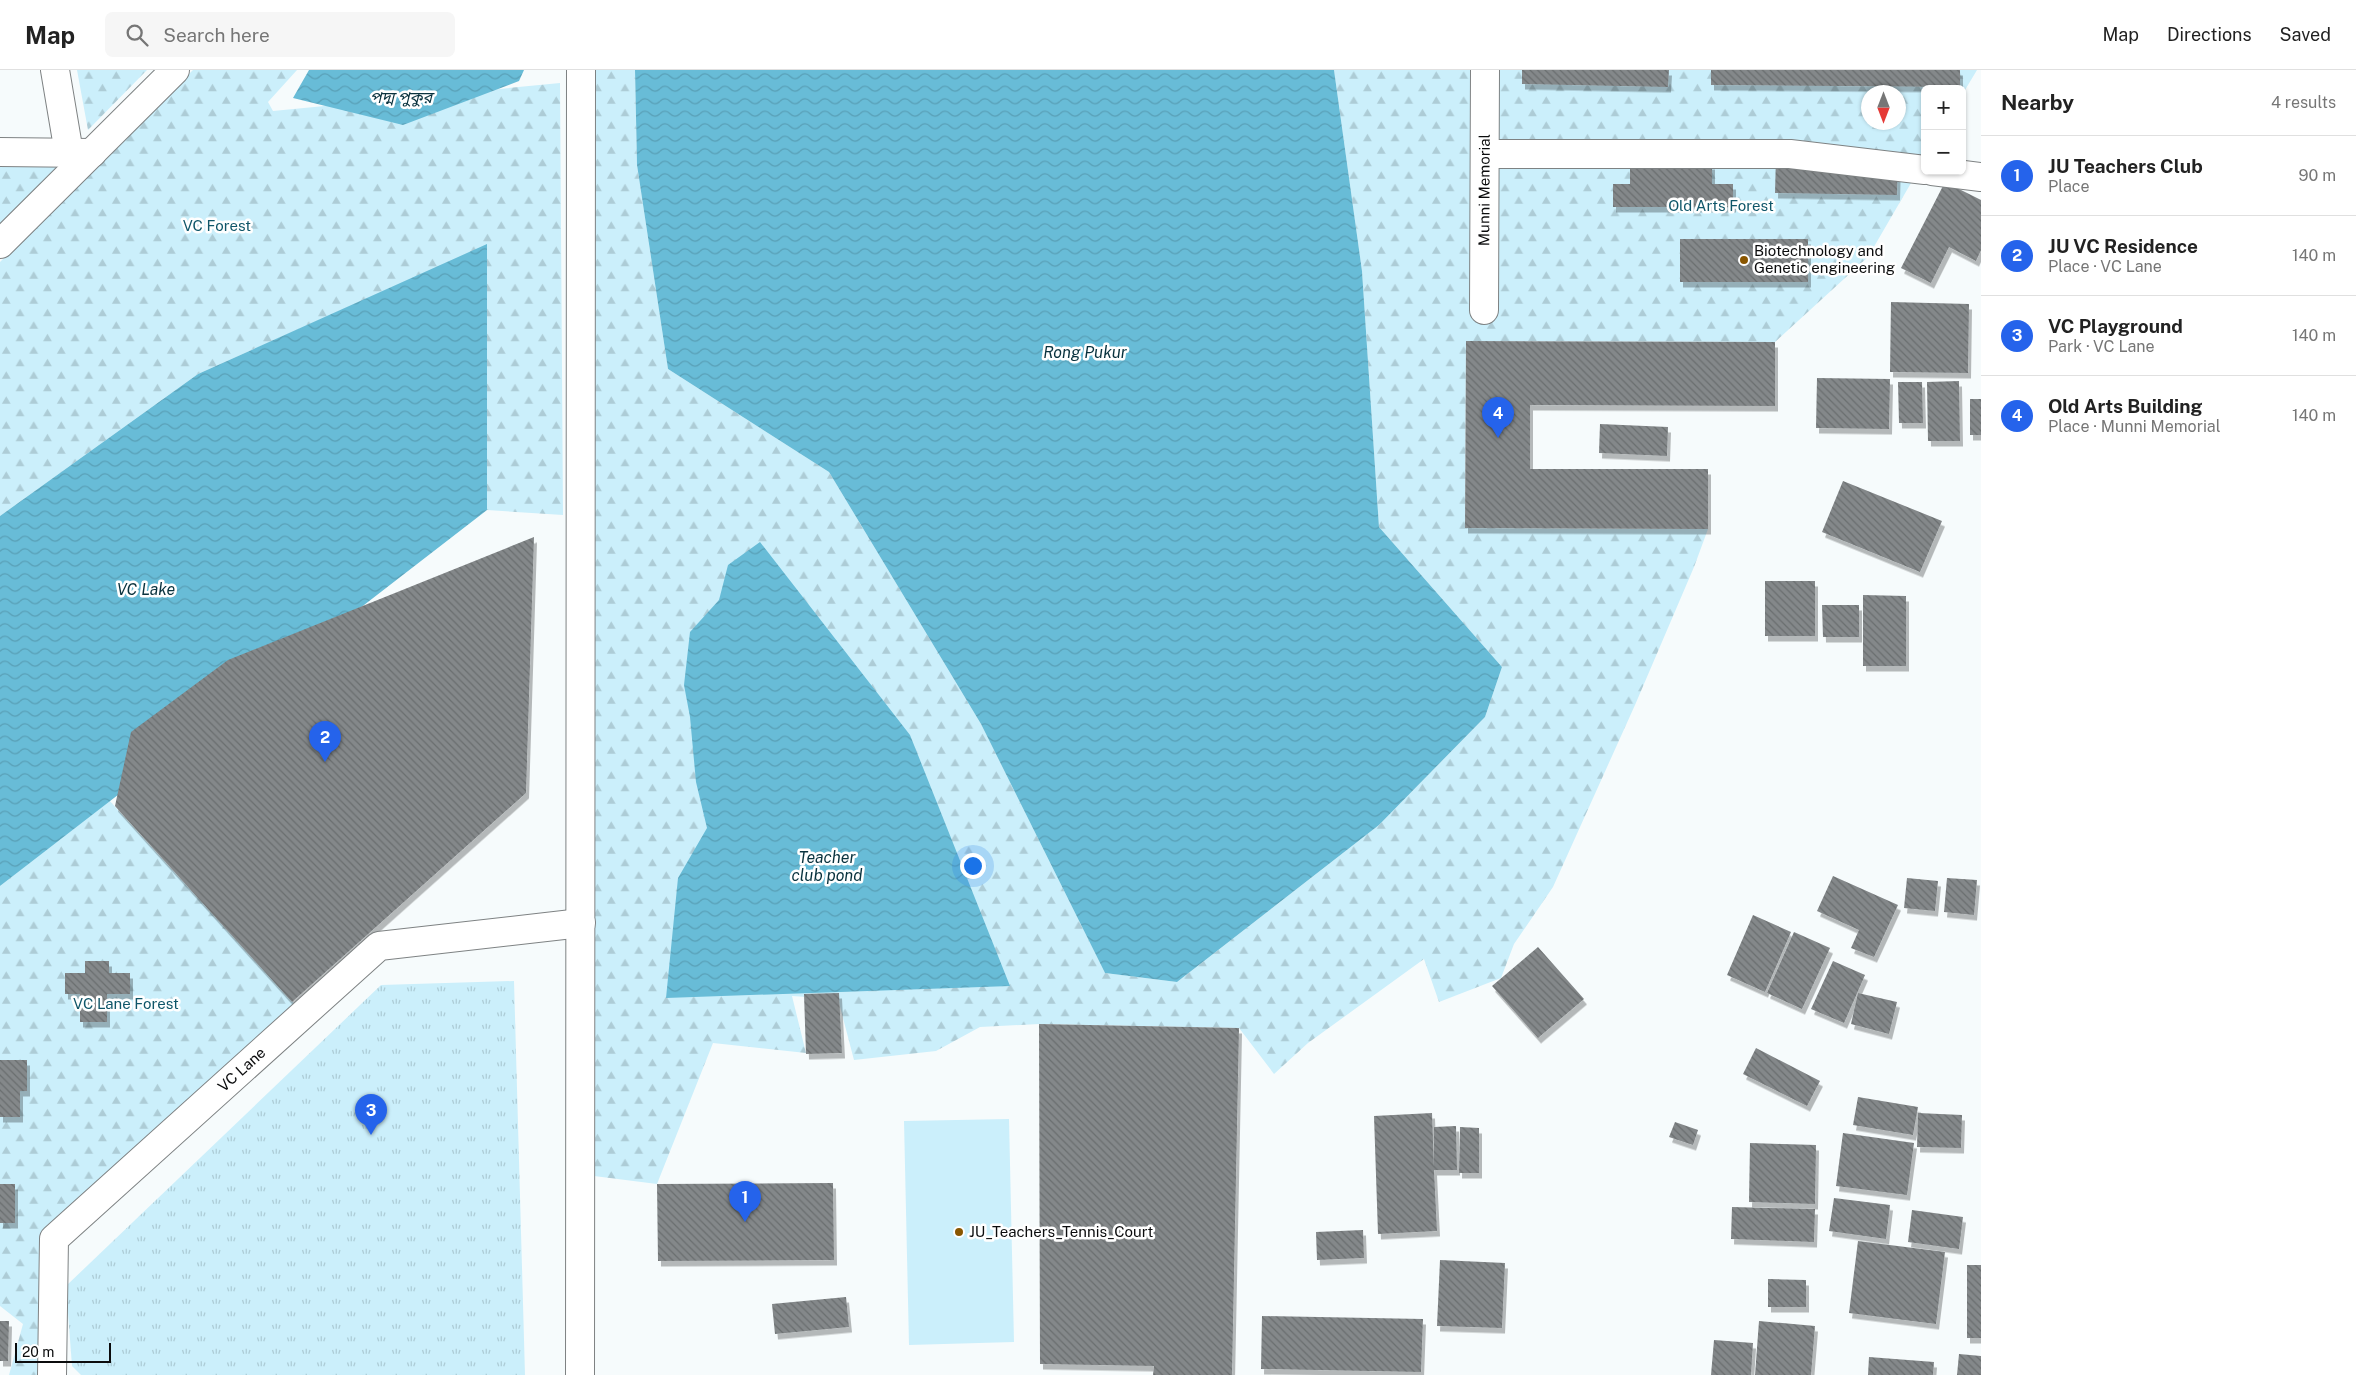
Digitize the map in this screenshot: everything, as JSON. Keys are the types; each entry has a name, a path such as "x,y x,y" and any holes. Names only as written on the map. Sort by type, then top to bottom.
{"street":[{"path":"55,70 80,153"},
{"path":"0,244 80,153 175,70"},
{"path":"580,1375 581,70"},
{"name":"Munni Memorial","path":"1484,310 1485,70"},
{"path":"0,152 80,153"},
{"path":"1485,154 1790,154 1921,170"},
{"path":"1965,175 1981,177"},
{"name":"VC Lane","path":"52,1375 54,1239 379,946 581,923"}],"green space":[{"path":"77,70 147,70 88,130"},
{"name":"VC Forest","path":"193,70 297,70 268,102 273,111 560,83 563,515 487,510 487,245 198,374 0,516 0,262"},
{"name":"Old Arts Forest","path":"585,70 635,70 637,165 668,369 829,472 981,724 1105,973 1177,982 1379,825 1485,717 1502,667 1379,527 1362,271 1334,70 1977,70 1966,88 1966,85 1921,85 1921,166 1868,257 1775,342 1466,341 1465,528 1708,529 1694,567 1635,705 1553,887 1514,944 1501,978 1439,1002 1424,959 1308,1043 1274,1074 1239,1028 1039,1024 980,1027 936,1051 854,1060 838,999 792,996 806,1053 713,1043 657,1184 594,1176 581,923"},
{"path":"0,152 92,153 0,244"},
{"name":"VC Lane Forest","path":"109,800 303,1013 54,1239 52,1375 9,1375 23,1324 0,1306 0,1223 15,1223 0,1184 0,886"},
{"path":"514,981 525,1375 81,1375 72,1366 66,1286 381,985"},
{"name":"JU_Teachers_Tennis_Court","path":"1009,1119 1014,1342 909,1345 904,1121"}],"water":[{"name":"পদ্ম পুকুর","path":"309,70 524,70 519,81 403,125 293,98"},
{"name":"Rong Pukur","path":"635,70 1334,70 1362,271 1379,527 1502,667 1485,717 1379,825 1177,982 1105,973 981,724 829,472 668,369 637,165"},
{"name":"VC Lake","path":"487,244 487,510 0,886 0,516 198,374"},
{"name":"Teacher club pond","path":"760,542 910,735 1010,986 666,998 678,878 707,828 696,782 690,717 684,685 690,632 719,600 728,565"}],"building":[{"path":"1522,70 1669,70 1668,87 1522,84"},
{"path":"1711,70 1960,70 1960,85 1921,85 1921,87 1906,87 1906,85 1711,85"},
{"path":"1776,156 1898,158 1897,195 1775,193"},
{"name":"Biotechnology and Genetic engineering","path":"1630,164 1712,164 1712,184 1733,184 1733,207 1613,207 1613,184 1630,184"},
{"path":"1945,182 1981,200 1981,250 1976,261 1949,247 1931,283 1901,268"},
{"name":"Biotechnology and Genetic engineering","path":"1680,239 1808,239 1808,282 1680,282"},
{"path":"1891,302 1969,304 1968,373 1890,372"},
{"path":"1466,341 1775,342 1775,406 1530,405 1530,469 1708,469 1708,529 1465,528"},
{"path":"1817,378 1890,379 1889,429 1816,428"},
{"path":"1959,381 1960,441 1928,441 1927,382"},
{"path":"1898,382 1922,382 1923,423 1899,423"},
{"path":"1970,399 1981,399 1981,435 1970,435"},
{"path":"1600,424 1668,427 1667,456 1599,453"},
{"path":"1843,481 1942,521 1920,572 1822,532"},
{"path":"534,537 526,793 292,1002 115,806 131,732 228,660"},
{"path":"1765,581 1815,581 1815,636 1765,636"},
{"path":"1863,595 1906,596 1906,666 1863,666"},
{"path":"1822,605 1859,605 1859,637 1823,637"},
{"path":"1833,876 1898,905 1874,957 1851,948 1859,930 1817,911"},
{"path":"1907,878 1938,881 1935,911 1904,908"},
{"path":"1947,878 1977,880 1974,915 1944,912"},
{"path":"1753,915 1791,932 1765,992 1727,975"},
{"path":"1794,932 1830,948 1802,1009 1767,993"},
{"path":"1538,947 1584,999 1538,1038 1492,986"},
{"path":"85,961 109,961 109,973 130,973 130,994 107,994 107,1022 80,1022 80,994 65,994 65,973 85,973"},
{"path":"1833,961 1865,975 1844,1023 1811,1009"},
{"path":"839,993 842,1053 806,1054 804,994"},
{"path":"1858,993 1897,1002 1889,1034 1851,1024"},
{"path":"1039,1024 1239,1028 1232,1375 1153,1375 1154,1366 1040,1364"},
{"path":"1756,1048 1820,1081 1807,1106 1743,1074"},
{"path":"0,1060 27,1060 27,1091 20,1091 20,1117 0,1117"},
{"path":"1858,1097 1918,1107 1913,1135 1853,1125"},
{"path":"1432,1113 1434,1167 1434,1127 1456,1126 1457,1170 1434,1170 1437,1231 1378,1234 1374,1116"},
{"path":"1918,1113 1962,1115 1961,1148 1917,1147"},
{"path":"1675,1122 1698,1130 1693,1145 1669,1137"},
{"path":"1460,1127 1479,1128 1479,1173 1459,1173"},
{"path":"1843,1133 1914,1143 1907,1195 1836,1186"},
{"path":"1750,1143 1816,1145 1815,1204 1749,1202"},
{"path":"833,1183 834,1260 658,1261 657,1184"},
{"path":"0,1184 15,1184 15,1223 0,1223"},
{"path":"1834,1198 1890,1205 1886,1239 1829,1231"},
{"path":"1732,1207 1815,1209 1814,1242 1731,1239"},
{"path":"1912,1210 1963,1217 1959,1249 1908,1242"},
{"path":"1363,1230 1364,1258 1317,1260 1316,1232"},
{"path":"1858,1241 1945,1252 1936,1324 1849,1313"},
{"path":"1440,1260 1505,1263 1502,1328 1437,1326"},
{"path":"1967,1265 1981,1265 1981,1338 1967,1338"},
{"path":"1768,1279 1806,1280 1806,1307 1768,1307"},
{"path":"846,1297 849,1327 775,1334 772,1304"},
{"path":"1262,1316 1423,1319 1421,1372 1261,1369"},
{"path":"0,1321 9,1321 8,1361 0,1361"},
{"path":"1759,1321 1815,1326 1811,1375 1755,1375"},
{"path":"1714,1340 1753,1343 1751,1375 1711,1375"},
{"path":"1959,1354 1981,1356 1981,1375 1957,1375"},
{"path":"1869,1357 1934,1362 1933,1375 1868,1375"}],"place":[{"name":"Biotechnology and Genetic engineering","path":"1744,260"},
{"name":"Old Arts Building","path":"1498,438"},
{"name":"JU VC Residence","path":"325,762"},
{"name":"VC Playground","path":"371,1135"},
{"name":"JU Teachers Club","path":"745,1222"},
{"name":"JU_Teachers_Tennis_Court","path":"959,1232"}]}
